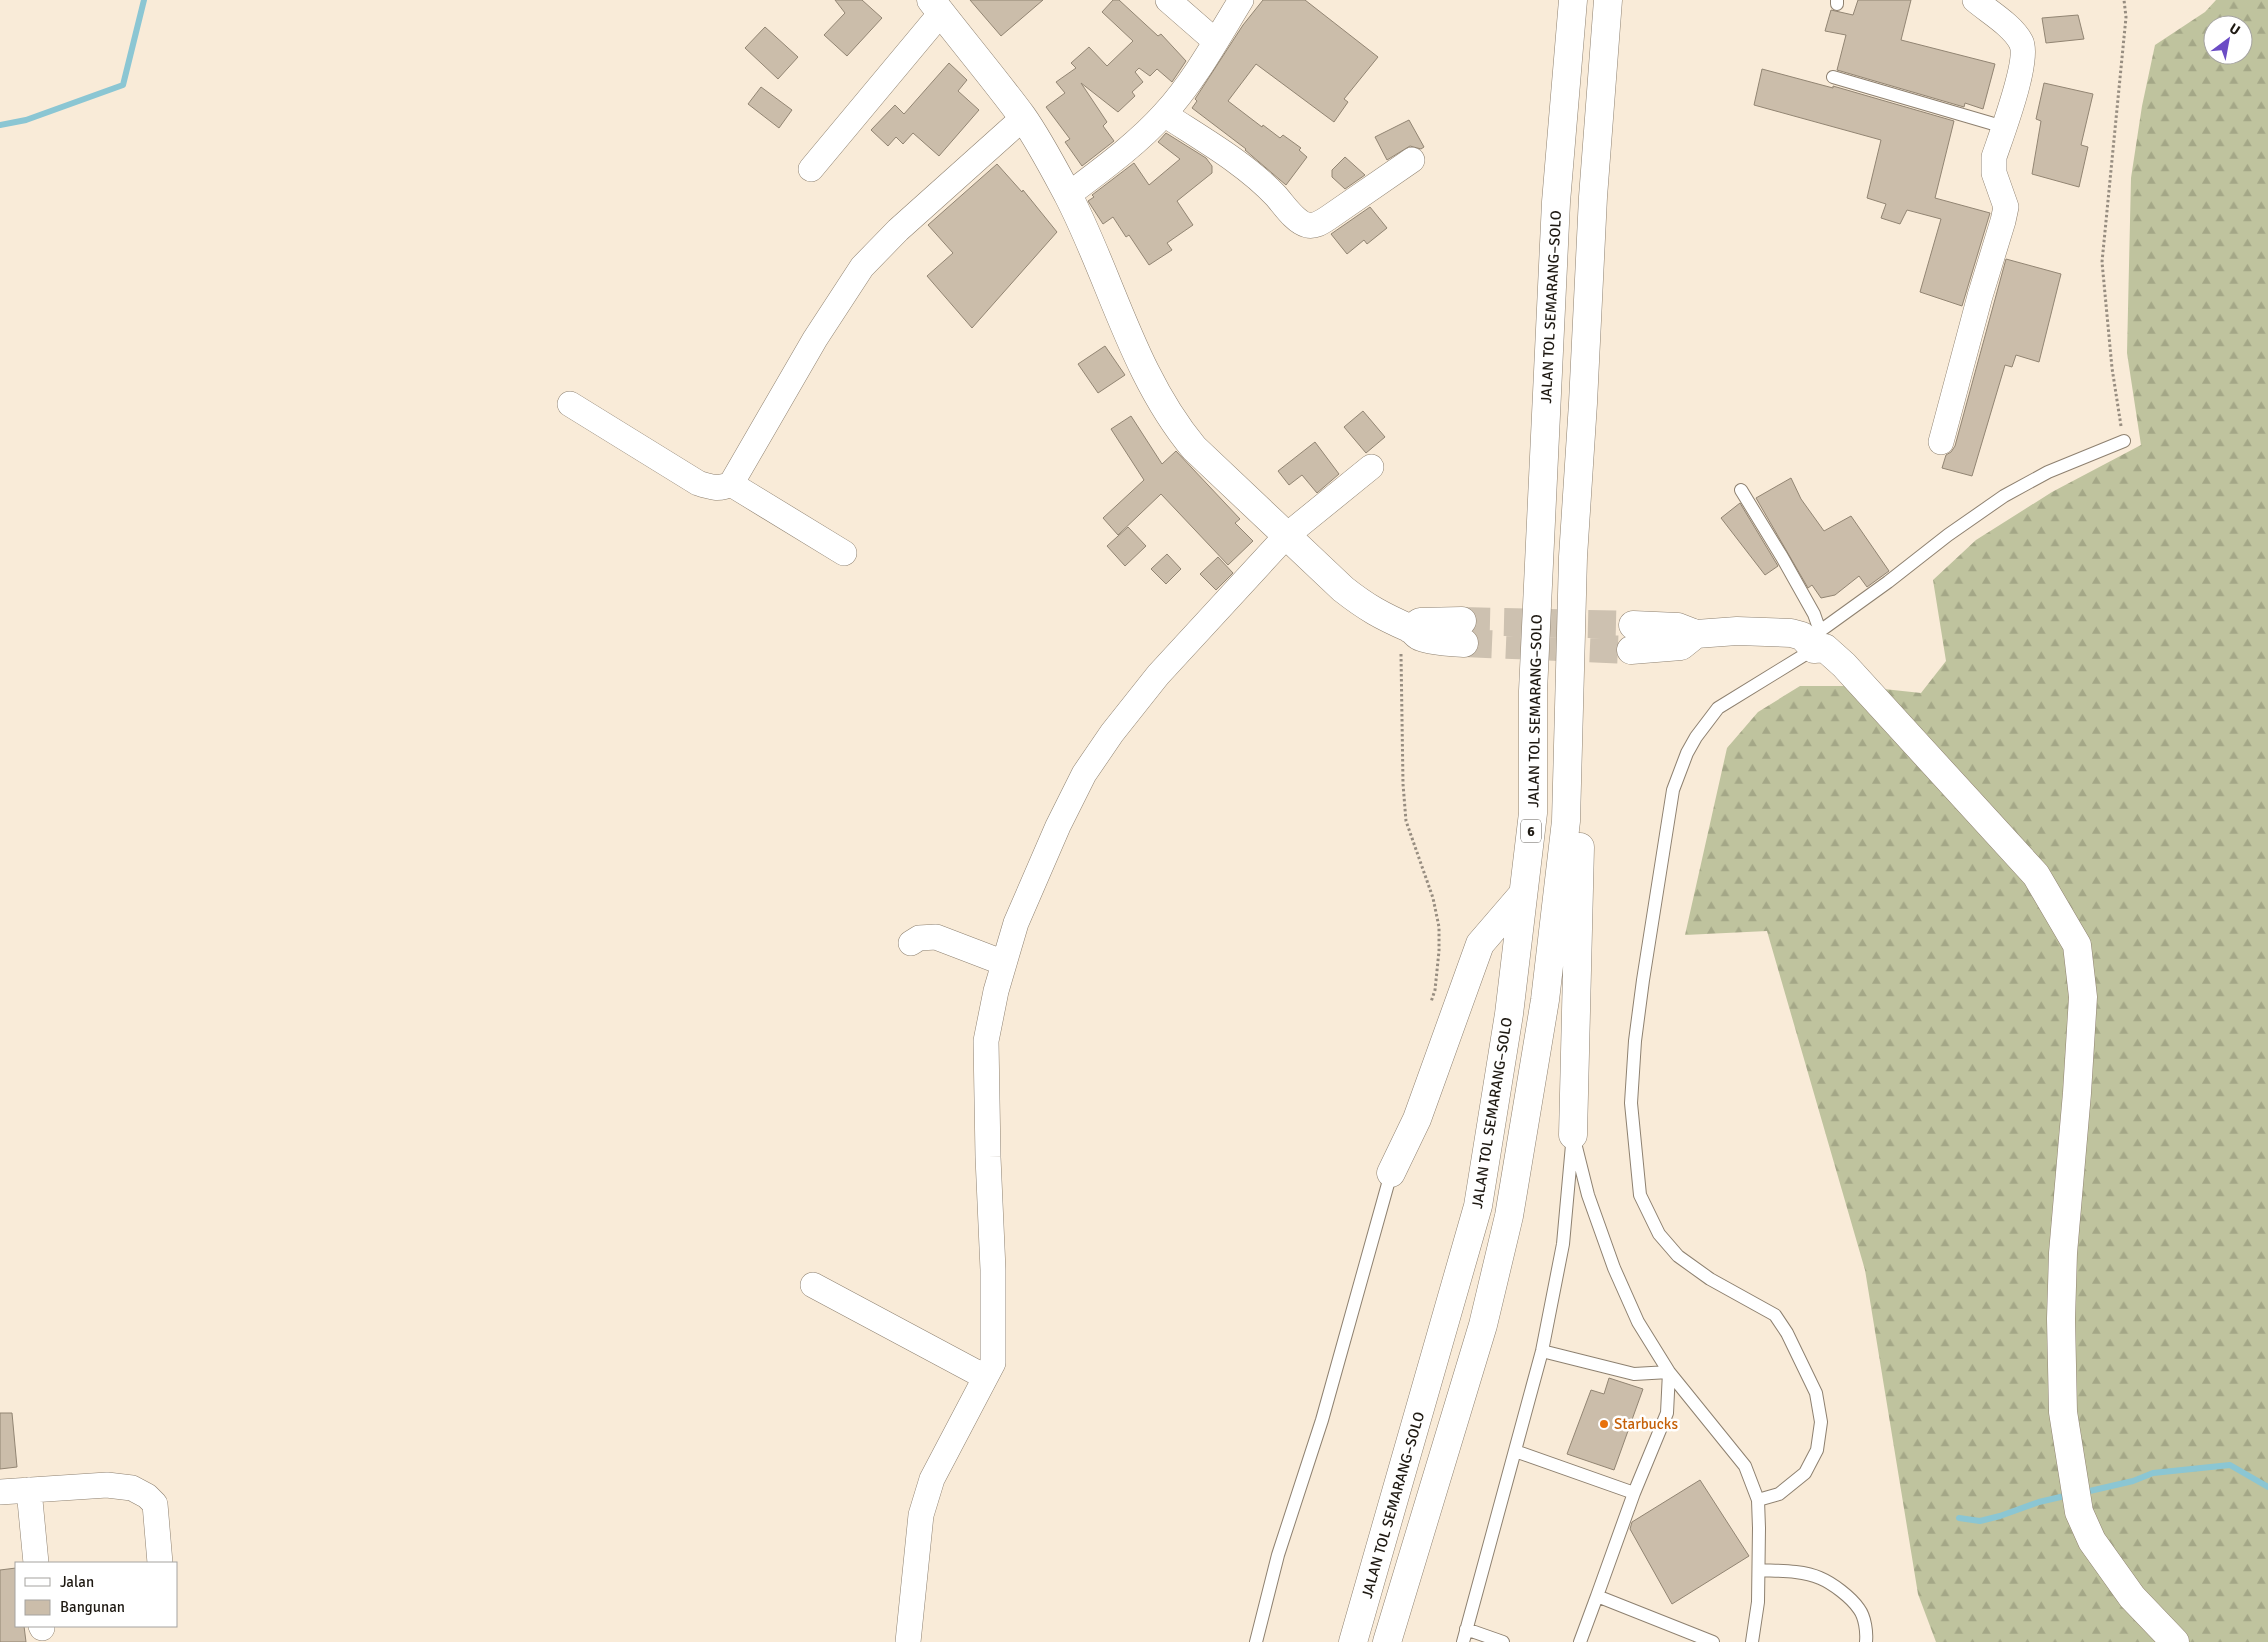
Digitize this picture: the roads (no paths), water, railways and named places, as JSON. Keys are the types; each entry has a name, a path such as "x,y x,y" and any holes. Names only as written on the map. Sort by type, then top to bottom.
{"main road":[{"name":"JALAN TOL SEMARANG–SOLO","path":"1352,1642 1478,1206 1508,1014 1533,813 1533,691 1556,202 1573,0"},
{"path":"1387,1642 1483,1325 1509,1216 1545,1000 1566,821 1573,558 1584,403 1593,197 1608,0"},
{"path":"936,6 1023,118 1068,195 1136,350 1158,397 1177,428 1194,448 1286,536 1360,603 1406,627 1420,622 1463,632"},
{"path":"1632,637 1678,628 1696,634 1737,631 1791,633 1817,640 1844,665 2036,875 2077,945 2083,996 2077,1093 2063,1253 2061,1319 2063,1412 2079,1512 2092,1541 2132,1597 2175,1642"},
{"path":"1569,729 1581,813 1573,1135"},
{"path":"1392,1173 1417,1120 1480,944 1523,894"}],"street":[{"path":"1168,0 1216,41"},
{"path":"1068,195 1122,153 1164,114 1186,87 1241,0"},
{"path":"1941,442 1980,296 2003,221 2006,207 1994,172 1994,157 2023,62 2021,42 2007,27 1975,0"},
{"path":"811,169 936,6"},
{"path":"1164,114 1254,177 1271,191 1297,219 1307,225 1317,224 1328,218 1412,160"},
{"path":"570,404 698,483 722,488 731,484 823,326 862,267 898,230 1023,118"},
{"path":"908,1642 921,1515 932,1479 993,1363 993,1270 988,1157 986,1041 1004,963 1016,923 1058,826 1084,774 1112,732 1158,675 1286,536 1371,467"},
{"path":"731,484 844,553"},
{"path":"911,943 920,938 936,937 1004,963"},
{"path":"813,1285 985,1377"},
{"path":"0,1492 107,1485 132,1488 140,1491 155,1504 160,1562"},
{"path":"29,1490 36,1562"}],"lane":[{"path":"1833,77 2004,127"},
{"path":"1758,1500 1779,1494 1805,1473 1817,1450 1821,1422 1816,1393 1787,1333 1775,1315 1710,1279 1678,1256 1659,1234 1640,1195 1631,1103 1635,1041 1673,790 1687,753 1696,737 1718,708 1817,640 1948,534 2004,496 2048,472 2124,441"},
{"path":"1741,490 1814,614 1817,640"},
{"path":"1503,1642 1465,1636 1542,1351 1563,1244 1573,1135"},
{"path":"1573,1135 1588,1194 1614,1268 1638,1322 1668,1372 1746,1466 1758,1500 1758,1602 1752,1642"},
{"path":"1256,1642 1278,1555 1322,1420 1392,1173"},
{"path":"1542,1351 1634,1374 1668,1372"},
{"path":"1580,1642 1634,1493 1667,1413 1668,1372"},
{"path":"1515,1451 1634,1493"},
{"path":"1759,1570 1819,1577 1844,1594 1860,1609 1867,1632 1866,1642"},
{"path":"1597,1596 1713,1642"}],"waterway":[{"path":"0,125 26,120 123,85 144,0"},
{"path":"2081,1493 2133,1481 2153,1473 2230,1465 2268,1487"},
{"path":"1959,1518 1980,1521 2039,1502 2069,1495"}],"tunnel":[{"path":"1462,621 1633,625"},
{"path":"1464,643 1631,650"}],"place":[{"name":"Starbucks","path":"1604,1424"}]}
